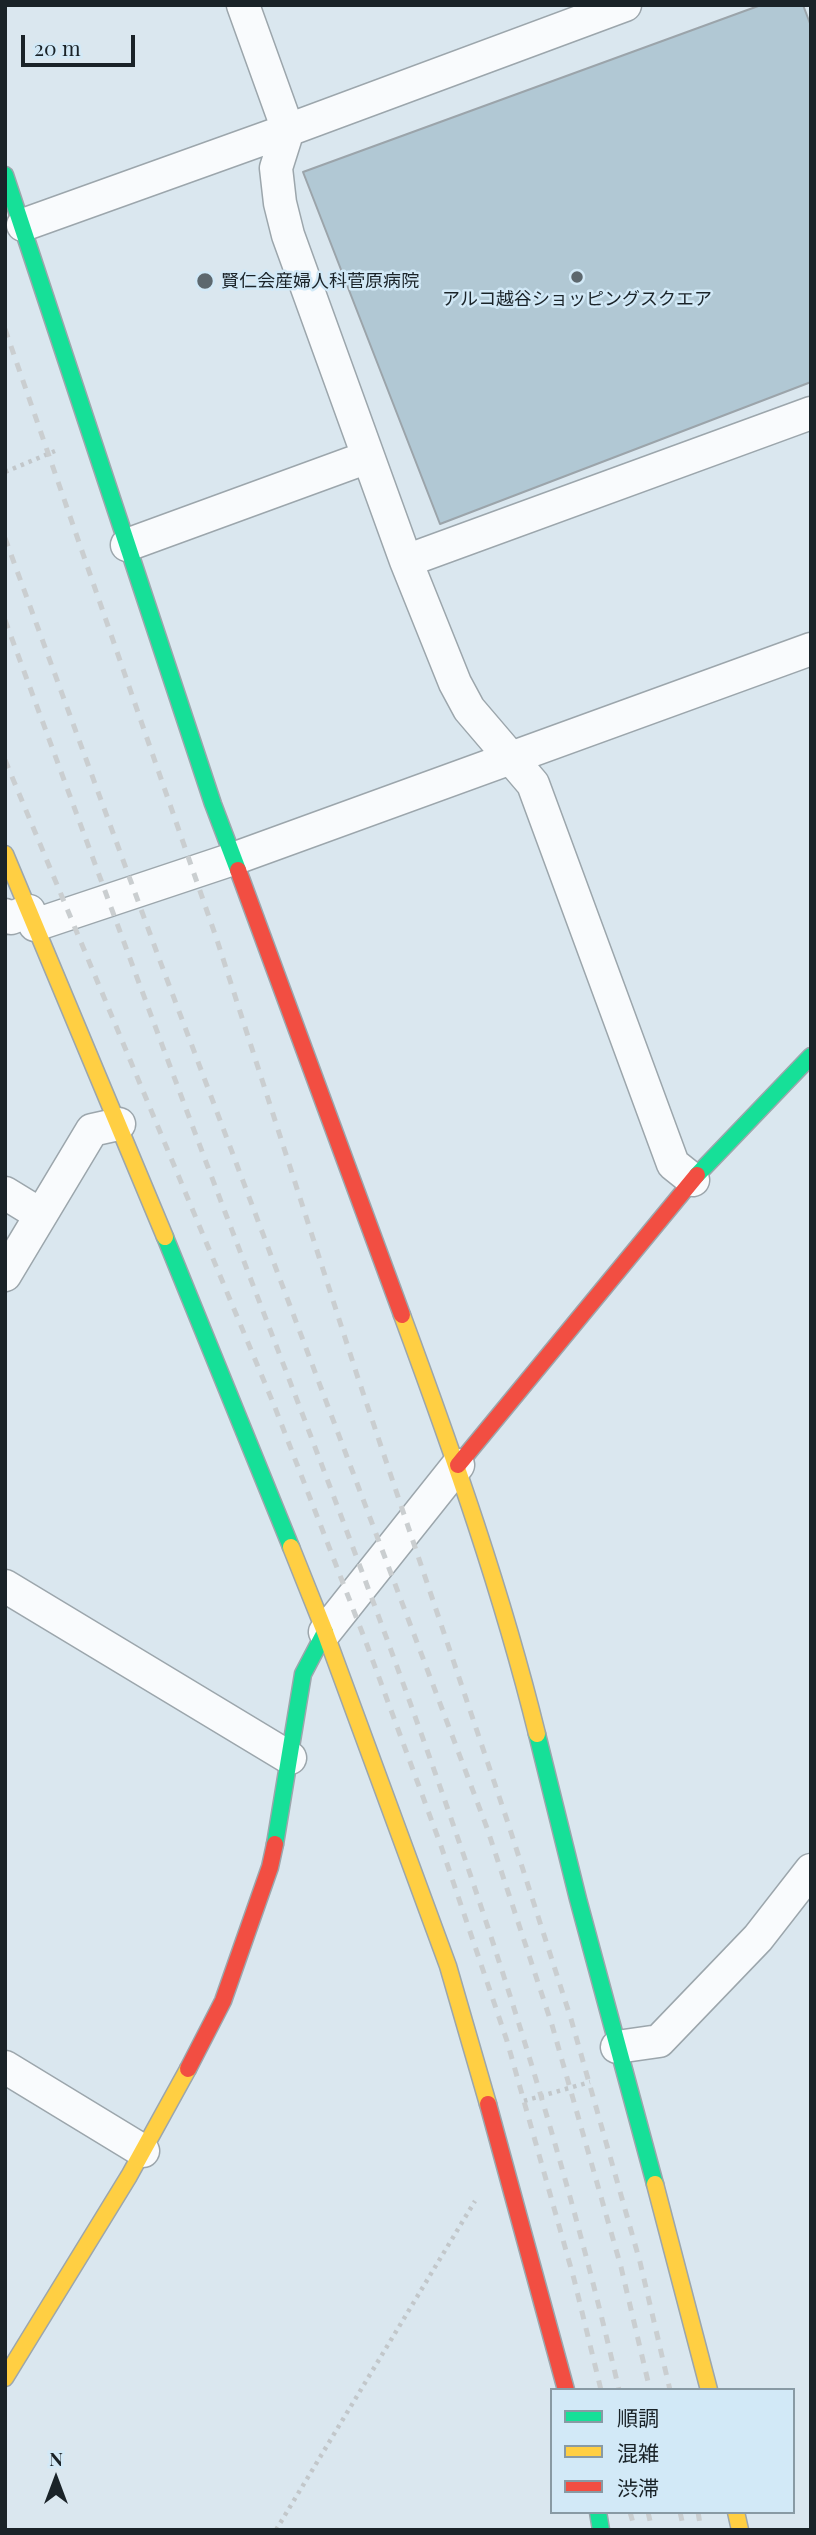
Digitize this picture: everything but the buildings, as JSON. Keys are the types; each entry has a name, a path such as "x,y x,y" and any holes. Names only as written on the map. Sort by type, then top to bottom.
{"street":[{"path":"243,5 288,130 276,168 280,203 288,235 406,561 455,683 469,709 533,784 673,1164 693,1180"},
{"path":"23,225 625,5"},
{"path":"5,175 233,859 458,1465 523,1676 709,2388"},
{"path":"406,561 811,413"},
{"path":"127,545 368,457"},
{"path":"23,917 233,859 811,649"},
{"path":"5,854 23,917 119,1124 325,1632 448,1966 503,2155 565,2388"},
{"path":"5,2378 143,2151 223,2001 270,1867 303,1674 325,1632 458,1465 693,1180 811,1056"},
{"path":"5,1275 92,1130 119,1124"},
{"path":"5,1193 41,1215"},
{"path":"5,1586 290,1758"},
{"path":"621,2060 659,2040 758,1938 811,1870"},
{"path":"5,2067 143,2151"}],"path":[{"path":"5,472 92,436"},
{"path":"490,2110 621,2060"},
{"path":"276,2530 503,2155"}],"railway":[{"path":"5,329 217,940 357,1375 508,1823 571,2019 640,2262 670,2388"},
{"path":"5,538 160,961 487,1828 552,2025 621,2267 650,2388"},
{"path":"5,620 443,1794 539,2090 581,2239 618,2388"},
{"path":"5,760 274,1405 441,1846 507,2041 574,2279 601,2388"},
{"path":"631,2514 635,2530"},
{"path":"648,2514 652,2530"},
{"path":"680,2514 684,2530"},
{"path":"698,2514 701,2530"}],"traffic: fast":[{"path":"5,175 213,804 238,870"},
{"path":"697,1175 811,1056"},
{"path":"165,1237 291,1547"},
{"path":"275,1844 303,1674 325,1632"},
{"path":"537,1734 578,1899 655,2184"},
{"path":"598,2514 601,2530"}],"traffic: slow":[{"path":"5,854 165,1237"},
{"path":"402,1315 475,1523 537,1734"},
{"path":"291,1547 448,1966 488,2104"},
{"path":"5,2378 129,2176 188,2069"},
{"path":"655,2184 708,2388"},
{"path":"736,2514 740,2530"}],"traffic: jam":[{"path":"238,870 402,1315"},
{"path":"458,1465 697,1175"},
{"path":"188,2069 223,2001 270,1867 275,1844"},
{"path":"488,2104 565,2388"}],"place":[{"name":"アルコ越谷ショッピングスクエア","path":"577,277"},
{"name":"賢仁会産婦人科菅原病院","path":"205,281"}]}
